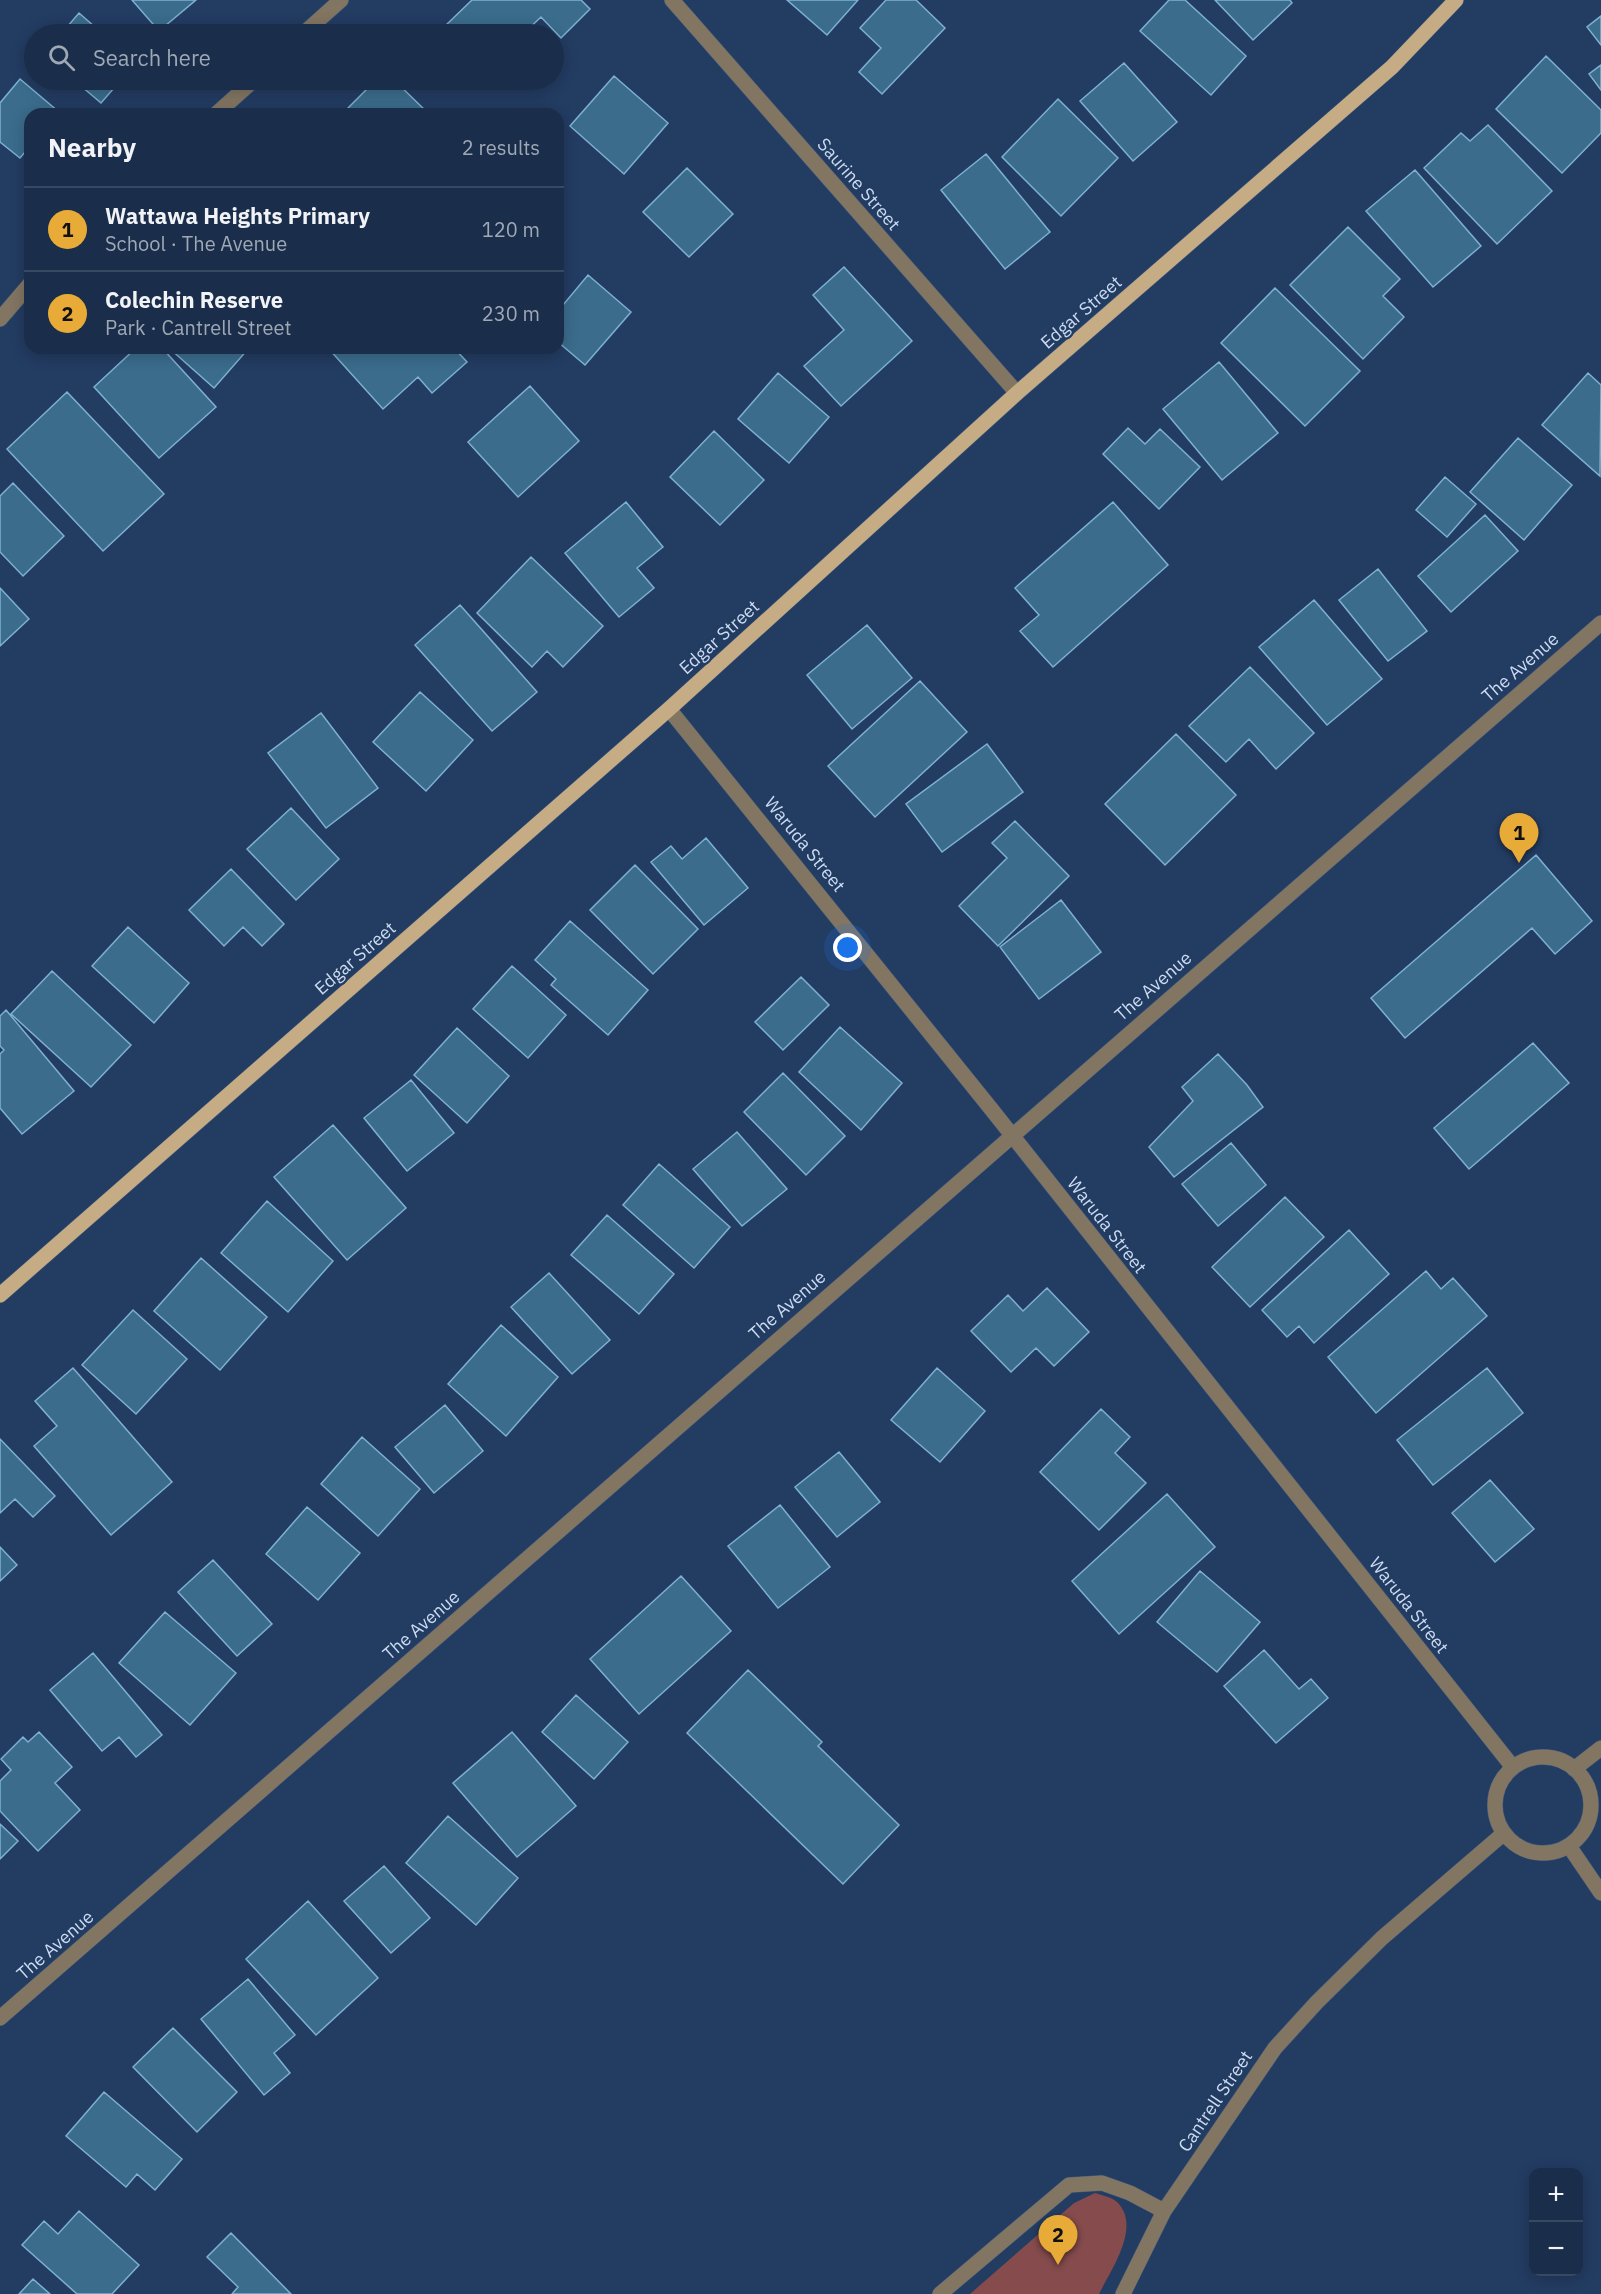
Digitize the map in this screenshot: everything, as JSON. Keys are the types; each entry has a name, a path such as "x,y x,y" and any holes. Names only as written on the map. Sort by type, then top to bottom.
{"main road":[{"name":"Edgar Street","path":"0,1294 669,709 1017,393 1392,67 1456,0"}],"street":[{"path":"314,24 341,0"},
{"name":"Saurine Street","path":"672,0 1017,393"},
{"path":"223,108 243,90"},
{"path":"0,319 24,291"},
{"name":"The Avenue","path":"0,2018 1601,623"},
{"name":"Waruda Street","path":"669,709 1011,1135 1512,1767"},
{"path":"1574,1768 1601,1748"},
{"path":"1537,1756 1551,1757 1574,1768 1584,1780 1590,1794 1591,1809 1588,1824 1569,1846 1548,1853 1527,1851 1514,1844 1503,1834 1496,1821 1494,1806 1496,1791 1502,1778 1512,1767 1537,1756"},
{"name":"Cantrell Street","path":"1123,2294 1164,2211 1275,2048 1338,1980 1382,1938 1503,1834"},
{"path":"1569,1846 1601,1893"},
{"path":"940,2294 1069,2185 1102,2183 1130,2193 1164,2211"}],"shaded area":[{"path":"1095,2193 1117,2202 1124,2212 1126,2223 1122,2248 1099,2294 970,2294 1074,2203"}],"building":[{"path":"132,0 196,0 167,24 153,24"},
{"path":"472,0 581,0 590,9 564,35 564,24 548,24 541,17 534,24 447,24"},
{"path":"787,0 858,0 827,35"},
{"path":"886,0 916,0 945,28 882,94 859,72 881,48 860,28"},
{"path":"1169,0 1185,0 1246,56 1211,95 1140,31"},
{"path":"1215,0 1290,0 1292,3 1253,40"},
{"path":"79,13 92,24 70,24"},
{"path":"1601,16 1601,45 1587,27"},
{"path":"1546,56 1601,110 1601,133 1562,173 1496,109"},
{"path":"1124,63 1177,122 1133,161 1080,101"},
{"path":"1601,65 1601,90 1589,74"},
{"path":"614,76 668,123 624,174 570,126"},
{"path":"20,79 24,82 24,90 33,90 54,108 24,108 24,153 20,158 0,142 0,103"},
{"path":"86,90 112,90 101,103"},
{"path":"366,90 404,90 423,108 348,108"},
{"path":"1058,99 1118,158 1061,216 1002,157"},
{"path":"1488,125 1552,191 1497,244 1424,168 1461,133 1470,141"},
{"path":"986,154 1050,232 1005,269 941,190"},
{"path":"687,168 733,214 689,257 643,212"},
{"path":"1415,170 1481,246 1433,287 1366,211"},
{"path":"1348,227 1400,279 1383,296 1404,317 1363,359 1290,285"},
{"path":"844,267 912,341 841,406 804,366 844,330 813,295"},
{"path":"588,275 631,312 585,365 564,347 564,304"},
{"path":"1275,288 1360,371 1305,426 1221,343"},
{"path":"130,354 167,354 216,407 159,458 94,387"},
{"path":"176,354 244,354 214,388"},
{"path":"333,354 460,354 467,362 432,393 418,377 383,409"},
{"path":"1219,362 1278,433 1222,480 1163,409"},
{"path":"778,373 829,417 789,463 738,419"},
{"path":"1588,373 1601,385 1600,476 1542,425"},
{"path":"530,386 579,441 518,497 468,442"},
{"path":"67,392 164,494 103,551 7,449"},
{"path":"1128,428 1145,444 1160,429 1200,467 1159,509 1103,454"},
{"path":"714,431 764,480 720,525 670,477"},
{"path":"1518,438 1572,485 1524,540 1470,492"},
{"path":"1445,477 1476,504 1447,537 1416,510"},
{"path":"13,483 64,536 23,576 0,552 0,496"},
{"path":"626,502 663,547 637,568 654,588 619,617 565,553"},
{"path":"1113,502 1168,565 1053,667 1020,631 1039,615 1015,588"},
{"path":"1485,515 1518,551 1451,612 1418,576"},
{"path":"531,557 603,626 563,667 547,651 532,667 477,613"},
{"path":"1378,569 1427,631 1388,661 1339,600"},
{"path":"0,588 29,619 0,646"},
{"path":"1314,600 1382,679 1327,725 1259,647"},
{"path":"460,605 537,692 492,731 415,645"},
{"path":"867,625 912,678 852,729 807,675"},
{"path":"1250,667 1314,733 1276,769 1249,739 1226,762 1189,726"},
{"path":"920,681 967,732 875,817 828,766"},
{"path":"420,692 473,740 426,791 373,742"},
{"path":"321,713 378,788 326,828 268,753"},
{"path":"1176,734 1236,795 1165,865 1105,804"},
{"path":"987,744 1023,792 942,852 906,804"},
{"path":"291,808 339,859 296,900 247,849"},
{"path":"1015,821 1069,876 998,946 959,906 1007,858 992,843"},
{"path":"706,838 748,888 704,925 651,862 671,846 682,859"},
{"path":"1536,855 1592,921 1555,954 1532,928 1405,1038 1371,998"},
{"path":"635,865 698,929 653,974 590,910"},
{"path":"231,869 284,924 262,946 243,927 224,946 189,910"},
{"path":"1061,900 1101,952 1039,999 1000,947"},
{"path":"570,921 648,990 608,1035 551,985 556,979 535,960"},
{"path":"128,927 189,983 154,1023 92,966"},
{"path":"512,966 566,1015 528,1058 473,1009"},
{"path":"52,971 131,1045 91,1087 11,1014"},
{"path":"801,977 829,1005 783,1050 755,1022"},
{"path":"6,1010 74,1091 22,1134 0,1108 0,1054 4,1050 0,1046 0,1016"},
{"path":"840,1027 902,1083 861,1130 799,1072"},
{"path":"457,1028 509,1076 467,1123 414,1075"},
{"path":"1533,1043 1569,1083 1469,1169 1434,1128"},
{"path":"1218,1054 1247,1085 1263,1107 1174,1177 1149,1147 1193,1101 1182,1087"},
{"path":"783,1073 845,1136 806,1175 744,1112"},
{"path":"411,1080 454,1133 407,1171 364,1118"},
{"path":"333,1125 406,1208 347,1260 274,1177"},
{"path":"737,1132 787,1189 742,1226 693,1169"},
{"path":"1231,1143 1266,1185 1218,1226 1182,1184"},
{"path":"659,1164 730,1227 694,1268 623,1205"},
{"path":"1285,1197 1324,1237 1250,1307 1212,1267"},
{"path":"267,1201 333,1261 288,1312 221,1253"},
{"path":"607,1215 674,1274 639,1314 571,1255"},
{"path":"1349,1230 1389,1274 1314,1343 1299,1326 1287,1337 1262,1310"},
{"path":"201,1258 267,1317 220,1370 154,1311"},
{"path":"1426,1271 1441,1289 1453,1278 1487,1316 1376,1413 1328,1357"},
{"path":"549,1273 610,1340 572,1374 511,1307"},
{"path":"1047,1288 1089,1332 1054,1366 1036,1348 1011,1372 971,1331 1008,1295 1023,1311"},
{"path":"133,1310 187,1359 136,1414 82,1365"},
{"path":"501,1325 558,1377 506,1436 448,1384"},
{"path":"73,1368 172,1482 111,1535 34,1446 57,1426 35,1401"},
{"path":"937,1368 985,1411 940,1462 891,1420"},
{"path":"1487,1368 1523,1413 1433,1485 1397,1440"},
{"path":"445,1405 483,1451 434,1493 395,1447"},
{"path":"1101,1409 1130,1437 1115,1453 1146,1483 1099,1530 1040,1472"},
{"path":"362,1437 420,1489 378,1536 321,1484"},
{"path":"0,1439 55,1496 33,1517 15,1499 0,1513"},
{"path":"839,1452 880,1502 837,1537 795,1487"},
{"path":"1490,1480 1534,1529 1495,1562 1452,1513"},
{"path":"1167,1494 1215,1547 1119,1634 1072,1581"},
{"path":"780,1505 830,1567 778,1608 728,1546"},
{"path":"307,1507 360,1553 318,1600 266,1554"},
{"path":"0,1547 17,1565 0,1581"},
{"path":"213,1560 272,1624 237,1656 178,1592"},
{"path":"1200,1571 1260,1622 1217,1672 1157,1622"},
{"path":"681,1576 731,1631 639,1714 590,1659"},
{"path":"165,1612 236,1673 190,1725 119,1663"},
{"path":"1264,1650 1299,1689 1311,1679 1328,1698 1276,1743 1224,1686"},
{"path":"93,1653 162,1735 136,1757 119,1737 102,1751 50,1690"},
{"path":"748,1670 822,1742 818,1746 899,1825 843,1884 687,1733"},
{"path":"576,1695 628,1742 594,1779 542,1732"},
{"path":"39,1732 72,1767 55,1783 80,1810 38,1851 0,1811 0,1781 11,1770 1,1759 23,1737 28,1742"},
{"path":"512,1732 576,1806 517,1857 453,1783"},
{"path":"448,1816 518,1878 476,1925 406,1863"},
{"path":"0,1824 18,1841 0,1859"},
{"path":"384,1866 430,1918 391,1953 344,1901"},
{"path":"308,1901 378,1978 316,2035 246,1959"},
{"path":"248,1979 295,2035 274,2053 290,2073 264,2095 201,2019"},
{"path":"173,2028 237,2092 197,2132 133,2067"},
{"path":"104,2092 182,2159 155,2190 137,2174 126,2187 66,2136"},
{"path":"79,2211 139,2265 112,2294 77,2294 22,2245 44,2221 58,2234"},
{"path":"231,2233 291,2294 232,2294 238,2287 207,2257"},
{"path":"33,2279 50,2294 19,2294"}],"place":[{"name":"Wattawa Heights Primary","path":"1519,863"},
{"name":"Colechin Reserve","path":"1058,2265"}]}
